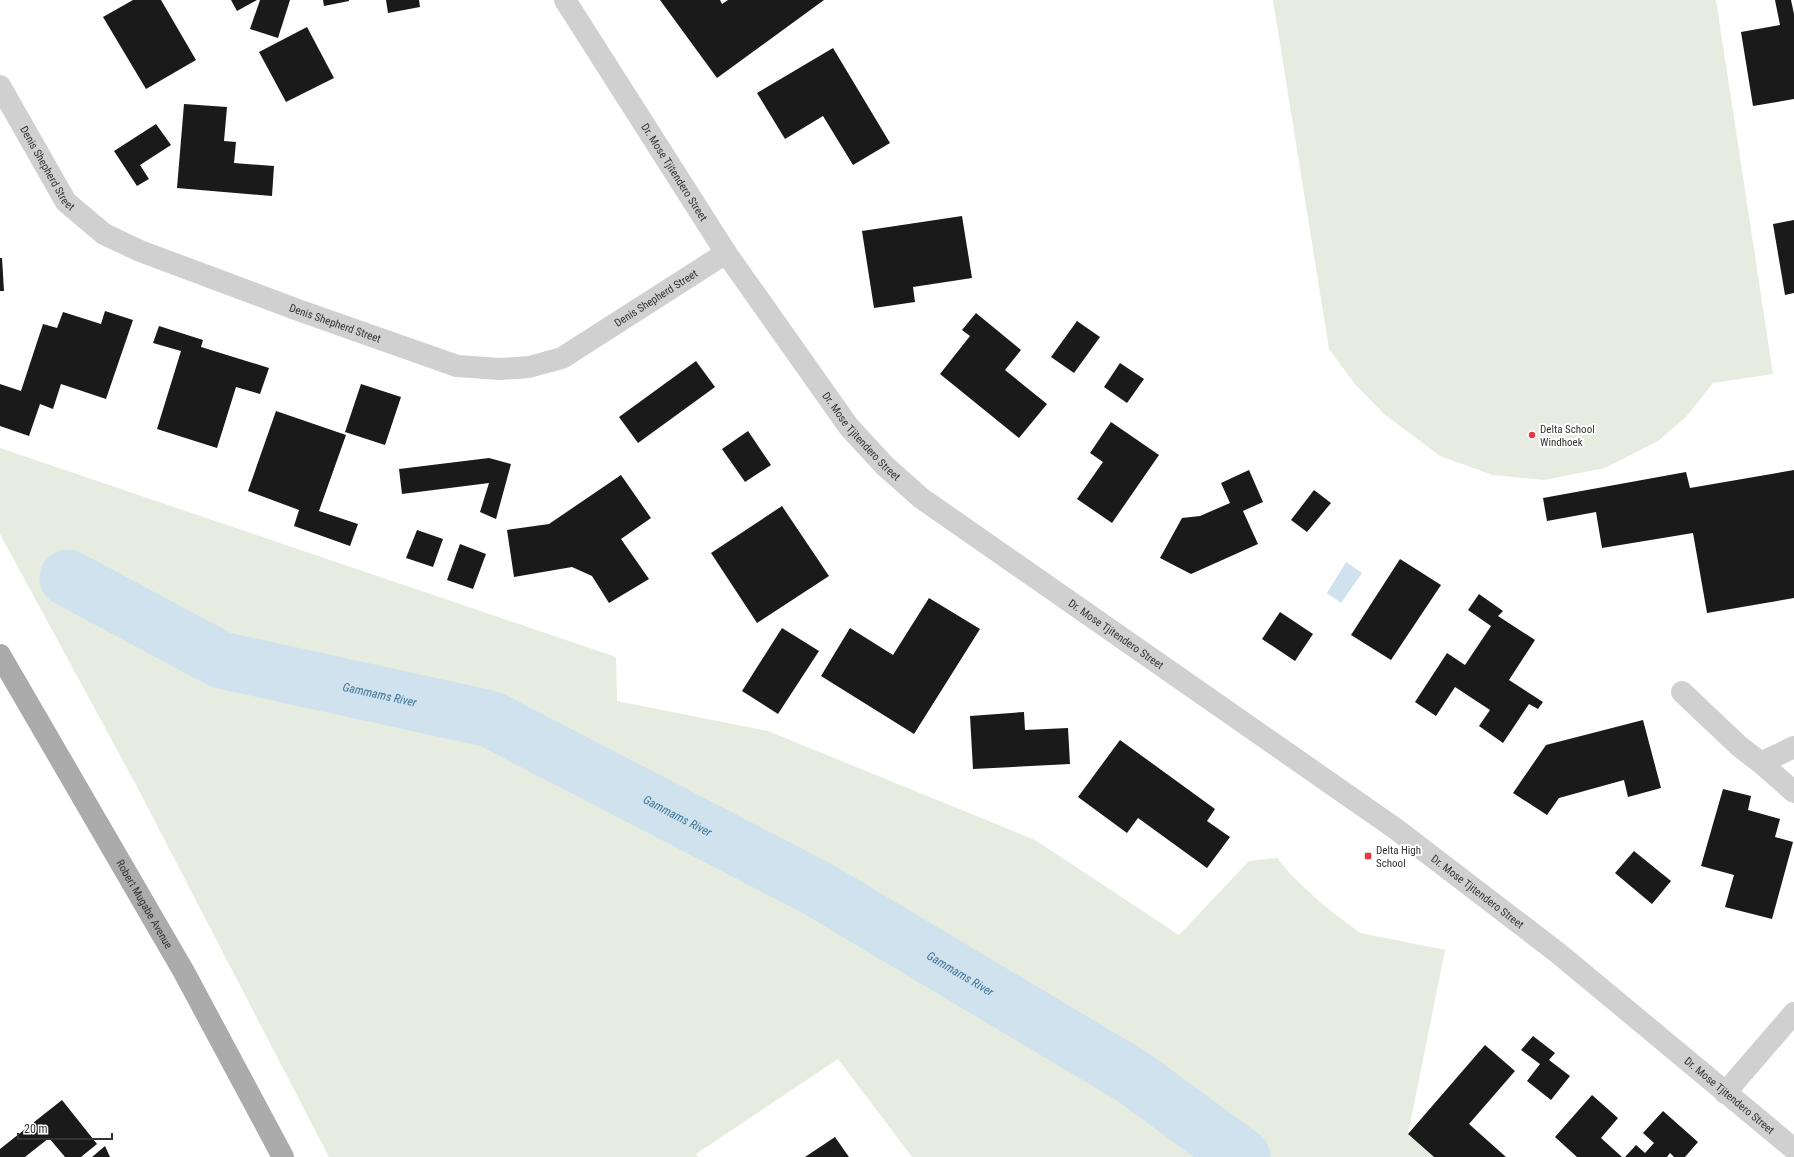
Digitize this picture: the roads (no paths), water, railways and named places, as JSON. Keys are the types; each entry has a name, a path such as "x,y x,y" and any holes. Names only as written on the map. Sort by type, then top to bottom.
{"main road":[{"name":"Robert Mugabe Avenue","path":"0,655 184,972 283,1157"}],"street":[{"name":"Dr. Mose Tjitendero Street","path":"565,0 726,253 849,427 885,466 921,498 1396,829 1558,952 1794,1150"},
{"name":"Denis Shepherd Street","path":"0,86 66,202 104,234 140,251 457,366 500,369 529,367 562,358 726,253"},
{"path":"1682,692 1739,746 1794,792"},
{"path":"1761,763 1794,747"},
{"path":"1725,1093 1794,1013"}],"water":[{"path":"1346,562 1362,573 1341,603 1327,593"}],"waterway":[{"name":"Gammams River","path":"68,578 221,660 490,719 818,889 1133,1077 1242,1157"}],"place":[{"name":"Delta School Windhoek","path":"1532,435"},
{"name":"Delta High School","path":"1368,856"}]}
